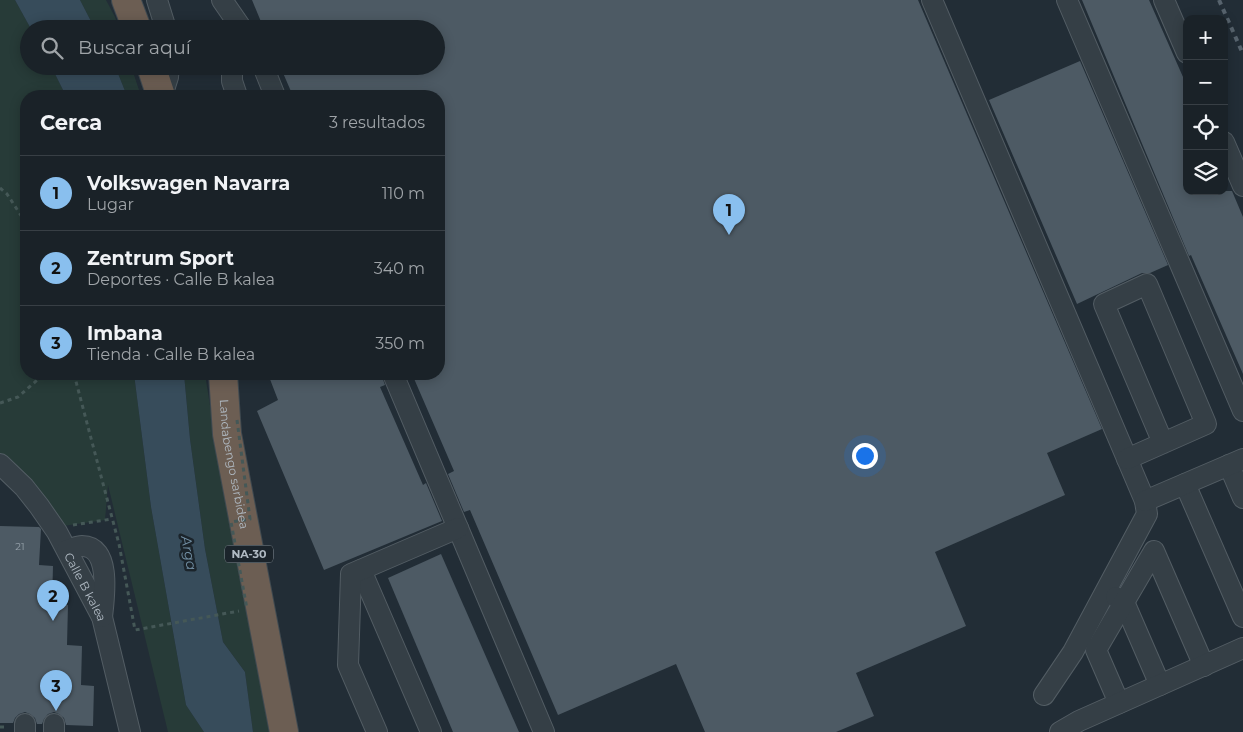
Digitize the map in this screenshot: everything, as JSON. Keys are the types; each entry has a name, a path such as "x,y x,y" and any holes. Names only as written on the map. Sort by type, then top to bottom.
{"highway":[{"path":"126,0 134,20"},
{"path":"154,75 159,90"},
{"name":"Landabengo sarbidea","path":"223,380 227,434 284,732"}],"street":[{"path":"157,0 163,20"},
{"path":"932,0 1145,501 1147,514 1073,652 1044,695"},
{"path":"1067,0 1243,411"},
{"path":"1164,0 1183,44"},
{"path":"163,90 168,75"},
{"path":"232,75 235,90"},
{"path":"266,75 272,90"},
{"path":"1227,150 1243,186"},
{"path":"1127,459 1206,424 1147,284 1104,304 1163,443"},
{"path":"396,380 541,731"},
{"path":"1145,501 1236,462 1243,498"},
{"name":"Calle B kalea","path":"0,464 24,487 57,532 102,617 130,732"},
{"path":"1185,484 1243,617"},
{"path":"377,732 348,665 351,574 458,528"},
{"path":"67,550 81,546 92,548 99,555 104,576 102,617"},
{"path":"1119,703 1096,650 1154,551 1204,666"},
{"path":"361,570 431,732"},
{"path":"1105,591 1124,602 1160,685"},
{"path":"1060,732 1079,721 1243,648"}],"path":[{"path":"0,188 7,194 20,214"},
{"path":"0,403 18,397 37,380"},
{"path":"76,380 112,519 135,630 247,609 231,522 250,519 237,420"},
{"path":"71,525 112,519"},
{"path":"0,727 18,728"}],"green space":[{"path":"0,0 15,0 26,20 20,20 20,75 56,75 63,90 20,90 20,380 135,380 151,507 186,705 204,732 168,732 108,485 105,520 63,526 2,454 0,454"},
{"path":"80,0 106,0 116,20 90,20"},
{"path":"119,75 134,75 139,90 125,90"},
{"path":"185,380 206,380 269,732 253,732 245,672 223,642 205,549 190,439"}],"water":[{"path":"15,0 80,0 90,20 26,20"},
{"path":"56,75 119,75 125,90 63,90"},
{"name":"Arga","path":"135,380 185,380 190,439 205,549 223,642 245,672 253,732 204,732 186,705 151,507"}],"building":[{"path":"252,0 918,0 1102,429 1047,453 1065,495 935,552 966,626 856,673 874,716 836,732 705,732 676,664 558,715 470,510 464,512 448,474 454,471 415,380 445,380 445,90 290,90 284,75 445,75 445,20 260,20"},
{"path":"1082,0 1149,0 1183,77 1183,195 1228,195 1228,191 1232,191 1243,217 1243,374 1191,255 1189,256"},
{"path":"1080,61 1168,265 1150,273 1142,273 1077,304 989,100"},
{"path":"270,380 383,380 385,385 380,387 423,485 426,483 442,521 324,570 257,411 278,400"},
{"path":"0,526 39,527 41,529 39,565 53,566 52,604 68,605 67,645 82,646 81,685 94,686 93,726 66,725 64,718 54,712 48,714 42,724 37,724 35,718 25,712 19,714 13,723 0,723"},
{"path":"441,554 519,732 453,732 388,578"}],"railway":[{"path":"1219,0 1243,54"}],"place":[{"name":"Volkswagen Navarra","path":"729,235"},
{"name":"Zentrum Sport","path":"53,621"},
{"name":"Imbana","path":"56,711"}]}
